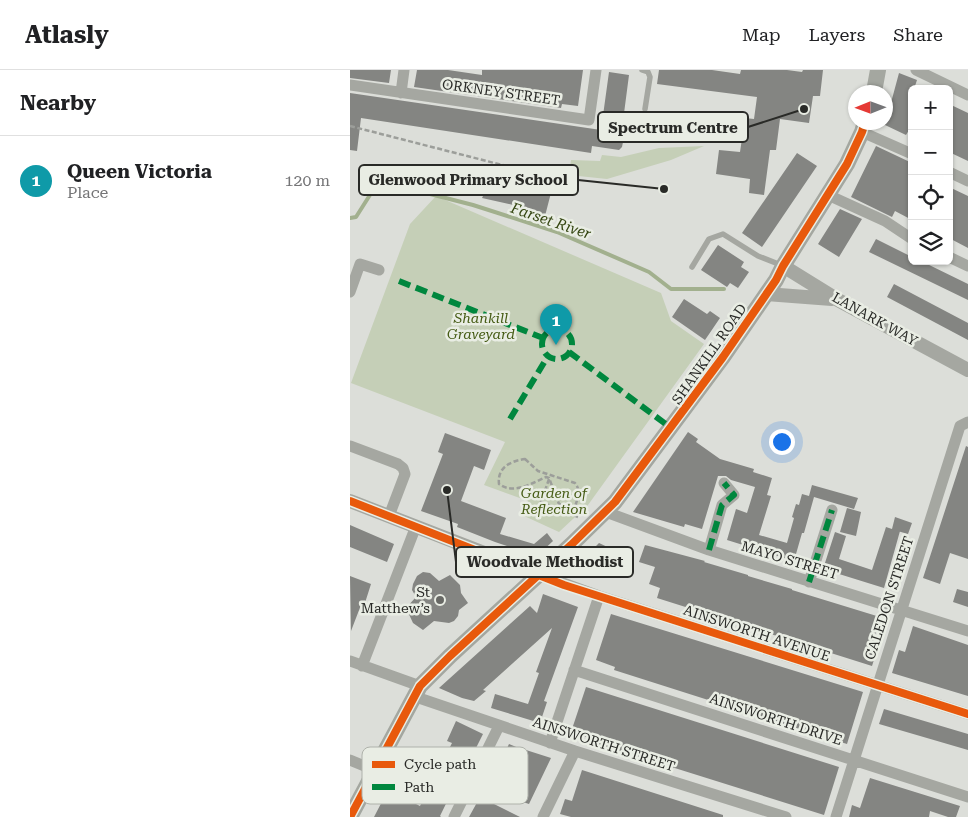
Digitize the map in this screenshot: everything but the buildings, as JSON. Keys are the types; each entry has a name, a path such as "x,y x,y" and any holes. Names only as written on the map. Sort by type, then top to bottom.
{"main road":[{"path":"875,85 878,70"},
{"name":"SHANKILL ROAD","path":"386,747 416,691 450,656 615,502 723,357 766,294 847,164 863,130"},
{"name":"SHANKILL ROAD","path":"350,817 362,794"}],"street":[{"path":"401,93 404,70"},
{"name":"ORKNEY STREET","path":"350,85 589,120 596,70"},
{"path":"916,70 968,95"},
{"path":"869,130 908,152"},
{"path":"953,174 968,181"},
{"path":"828,195 885,221 908,235"},
{"path":"953,259 968,266"},
{"path":"350,292 360,264 379,270"},
{"name":"LANARK WAY","path":"783,266 838,300 968,370"},
{"path":"766,294 791,294 838,300"},
{"name":"CALEDON STREET","path":"836,817 960,426 968,422"},
{"path":"350,446 398,464 403,468 405,474 389,516"},
{"path":"709,550 722,505 734,495 724,483"},
{"path":"350,501 538,574"},
{"path":"809,582 832,510"},
{"name":"MAYO STREET","path":"606,512 709,550 968,631"},
{"path":"362,666 416,526"},
{"name":"AINSWORTH AVENUE","path":"538,574 599,596 968,714"},
{"path":"550,743 599,596"},
{"name":"AINSWORTH STREET","path":"350,661 500,726 786,817"},
{"name":"AINSWORTH DRIVE","path":"574,670 853,761 968,796"},
{"path":"489,747 500,726"},
{"path":"543,817 575,751"},
{"path":"350,760 362,765"},
{"path":"454,817 461,804"}],"lane":[{"path":"642,70 648,72 650,77 645,109"},
{"path":"692,267 709,239 722,234 758,256 783,266"}],"path":[{"path":"350,126 553,178"},
{"path":"525,459 538,471 575,483 579,487 579,494 574,509 559,504 550,476 513,489 504,487 500,484 499,480 500,473 506,465 525,459"},
{"path":"550,476 541,502 576,516 589,528"}],"green space":[{"path":"704,146 671,160 607,179 569,175 571,160 600,161 602,155 621,157 659,148"},
{"name":"Shankill Graveyard","path":"436,196 661,293 671,321 704,344 588,505 559,532 522,515 528,501 484,485 505,442 351,383 410,224"}],"waterway":[{"name":"Farset River","path":"350,218 356,217 375,187 395,185 473,205 557,232 649,272 671,289 724,289"}],"marked path":[{"path":"399,281 543,338"},
{"path":"557,329 568,333 572,344 568,355 557,359 546,355 542,344 546,333 557,329"},
{"path":"569,352 671,428"},
{"path":"510,419 548,356"},
{"path":"709,550 722,505 734,495 724,483"},
{"path":"809,582 832,510"}],"cycle path":[{"path":"387,747 420,686 615,502 723,357 776,280 847,164 863,130"},
{"path":"350,501 564,585 968,714"},
{"path":"350,817 362,795"}],"place":[{"name":"Spectrum Centre","path":"804,109"},
{"name":"Glenwood Primary School","path":"664,189"},
{"name":"Queen Victoria","path":"556,345"},
{"name":"Woodvale Methodist","path":"447,490"},
{"name":"St Matthew’s","path":"440,600"}],"park label":[{"name":"Garden of Reflection","path":"554,502"}]}
